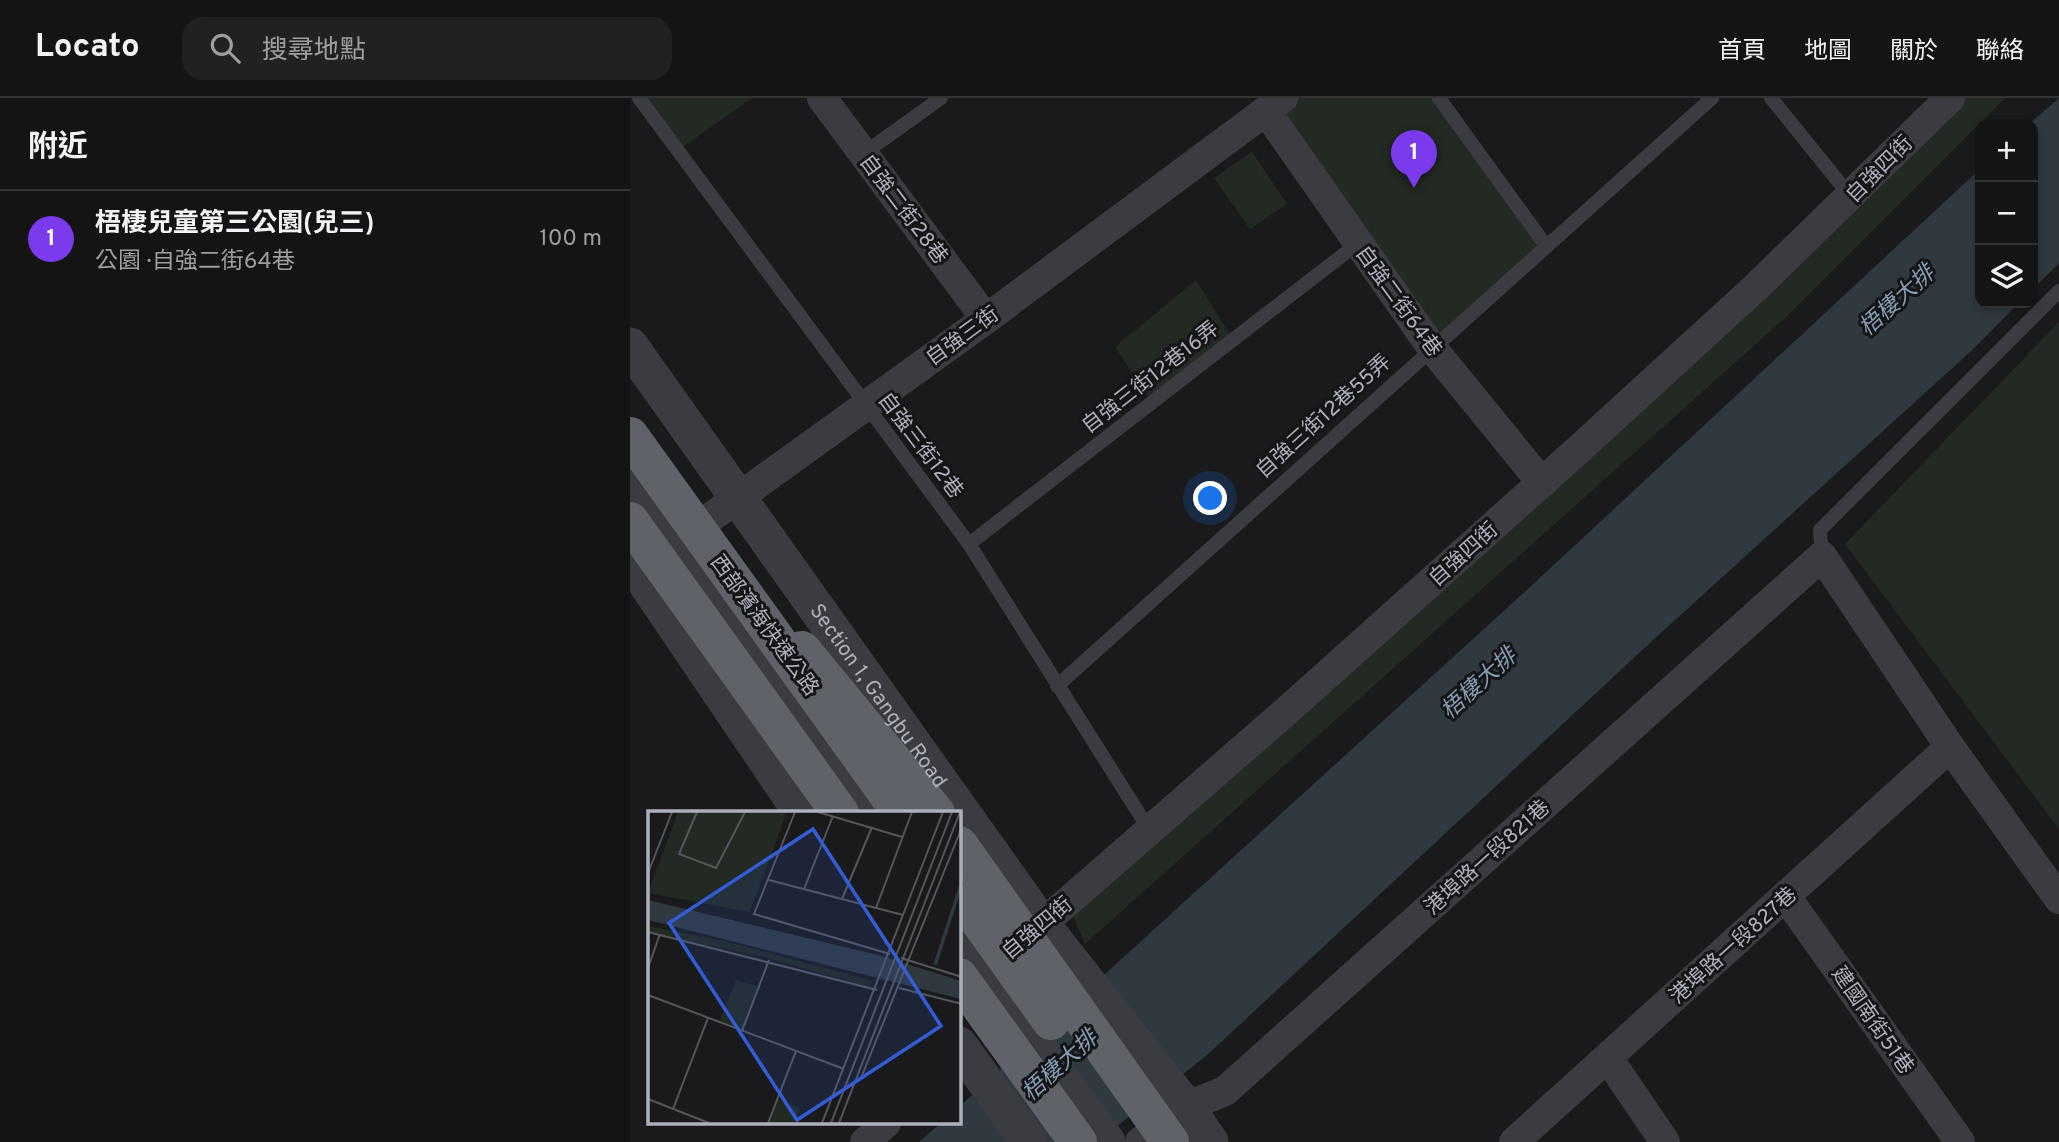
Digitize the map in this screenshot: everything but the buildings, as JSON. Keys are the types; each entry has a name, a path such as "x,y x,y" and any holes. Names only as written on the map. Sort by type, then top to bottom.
{"highway":[{"name":"西部濱海快速公路","path":"630,436 900,811"},
{"path":"630,522 839,811"},
{"path":"731,577 789,634 934,811"},
{"path":"695,613 722,676 817,811"},
{"path":"961,848 1170,1142"},
{"path":"961,896 1139,1142"},
{"path":"967,980 1078,1142"},
{"path":"961,1012 1055,1142"}],"street":[{"name":"自強二街28巷","path":"822,98 986,319"},
{"name":"自強四街","path":"967,980 1042,925 1542,483 1851,197 1950,98"},
{"name":"自強三街","path":"634,564 676,543 986,319 1274,105"},
{"name":"自強二街64巷","path":"1274,105 1357,244 1432,348 1542,483"},
{"name":"Section 1, Gangbu Road","path":"630,346 740,496 1042,925 1186,1107 1210,1142"},
{"path":"630,479 867,811"},
{"path":"1822,556 1950,747 2059,899"},
{"name":"港埠路一段821巷","path":"1139,1142 1186,1107 1225,1091 1822,556"},
{"path":"634,564 801,811"},
{"name":"港埠路一段827巷","path":"1514,1142 1787,898 1950,747"},
{"name":"建國南街51巷","path":"1787,898 1960,1142"},
{"path":"961,950 967,980 1107,1142"},
{"path":"961,1051 1029,1142"},
{"path":"1608,1058 1665,1142"},
{"path":"865,1142 885,1124"}],"lane":[{"name":"自強三街12巷","path":"639,98 969,544 1150,831"},
{"path":"863,154 941,98"},
{"path":"1439,98 1546,246"},
{"name":"自強三街12巷55弄","path":"1057,686 1712,98"},
{"path":"1771,98 1851,197"},
{"name":"自強三街12巷16弄","path":"969,544 1357,244"},
{"path":"1822,556 1820,530 2059,291"}],"shaded area":[{"path":"639,98 752,98 677,151"},
{"path":"1283,98 1439,98 1546,246 1432,348 1266,111"},
{"path":"1949,98 2005,98 1984,119 1975,119 1975,128 1785,318 1085,944 1067,903"},
{"path":"1252,152 1287,204 1250,229 1214,178"},
{"path":"1196,280 1233,340 1152,402 1115,347"},
{"path":"2059,322 2059,829 1845,544"}],"water":[{"path":"2059,98 2059,263 2038,284 2038,119 2035,119"},
{"name":"梧棲大排","path":"1975,174 1975,308 2014,308 1970,352 1652,641 1206,1056 1097,1142 919,1142 940,1124 961,1124 961,1105 1530,587"}],"place":[{"name":"梧棲兒童第三公園(兒三)","path":"1414,188"}]}
